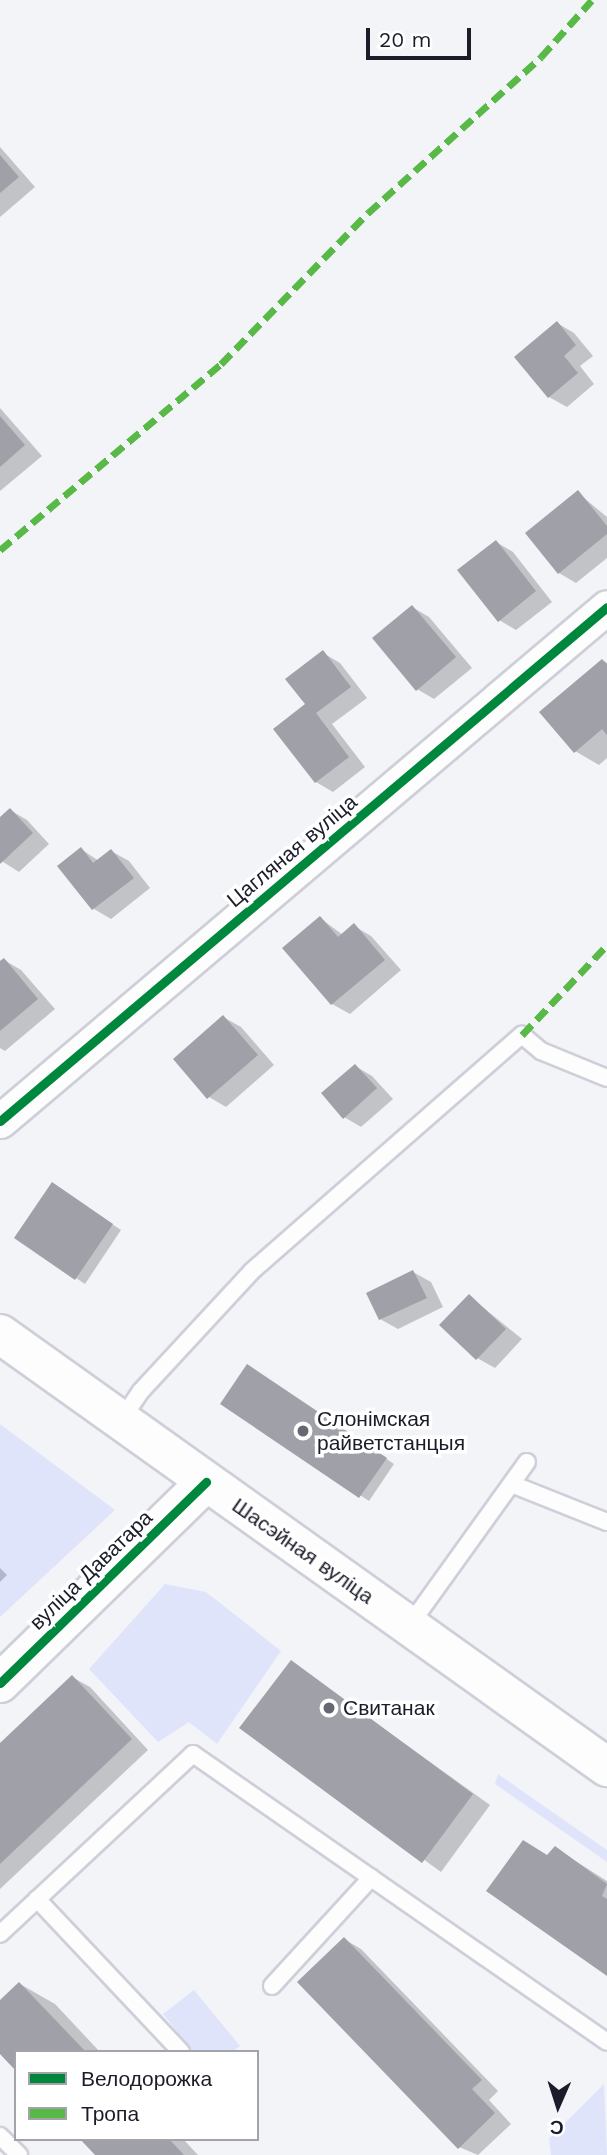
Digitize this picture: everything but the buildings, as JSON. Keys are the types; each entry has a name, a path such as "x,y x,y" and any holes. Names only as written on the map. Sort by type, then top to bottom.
{"main road":[{"name":"Шасэйная вуліца","path":"0,1334 607,1767"},
{"name":"вуліца Даватара","path":"0,1683 206,1482"}],"street":[{"name":"Цагляная вуліца","path":"0,1121 607,607"}],"lane":[{"path":"120,1422 141,1391 252,1271 522,1035 541,1051 607,1078"},
{"path":"409,1626 514,1486 527,1462"},
{"path":"514,1486 607,1522"},
{"path":"0,1934 192,1754 607,2042"},
{"path":"272,1986 371,1878"},
{"path":"37,1899 179,2050"},
{"path":"0,2136 19,2155"}],"shaded area":[{"path":"0,1424 115,1510 0,1617"},
{"path":"165,1584 206,1592 281,1651 217,1744 189,1722 158,1742 89,1669"},
{"path":"498,1774 607,1850 607,1862 495,1784"},
{"path":"194,1990 240,2046 235,2050 191,2050 163,2014"},
{"path":"604,2084 607,2155 551,2155 549,2139"}],"marked path":[{"path":"0,550 221,364 368,213 541,57 592,0"},
{"path":"522,1035 607,945"}],"cycle path":[{"path":"0,1121 607,607"},
{"path":"0,1683 206,1482"}],"place":[{"name":"Слонімская райветстанцыя","path":"303,1431"},
{"name":"Свитанак","path":"329,1708"}]}
